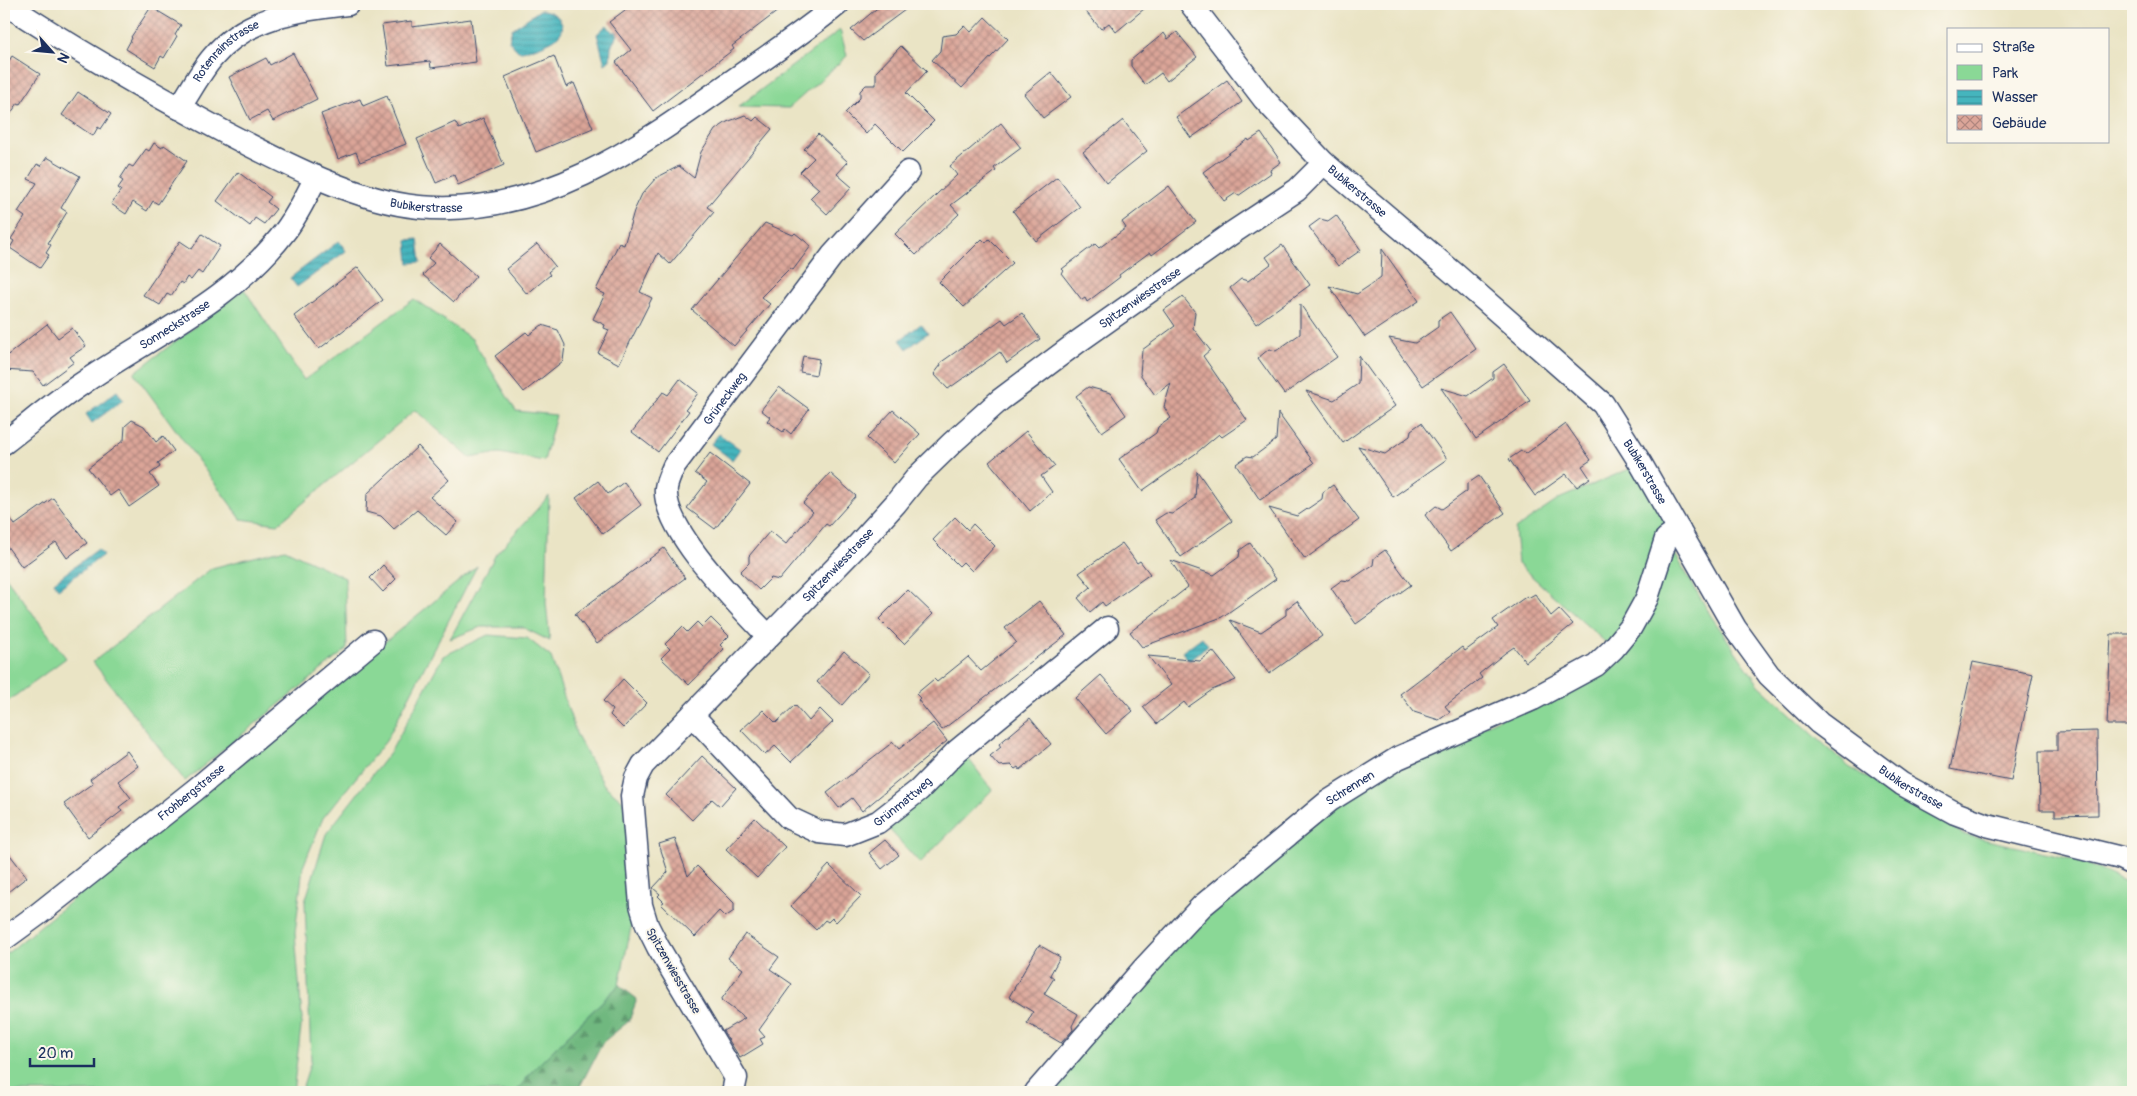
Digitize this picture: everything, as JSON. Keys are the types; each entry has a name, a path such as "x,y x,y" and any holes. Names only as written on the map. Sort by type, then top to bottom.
{"street":[{"name":"Bubikerstrasse","path":"6,4 58,38 179,108 316,177 383,200 418,207 478,205 532,195 580,178 658,134 838,4"},
{"name":"Rotenrainstrasse","path":"179,108 213,57 250,27 276,16 305,9 348,4"},
{"name":"Bubikerstrasse","path":"1191,4 1264,99 1324,163 1456,275 1603,404 1679,530 1735,628 1769,675 1819,723 1873,765 1902,784 1954,813 1987,825 2121,858 2133,864"},
{"name":"Spitzenwiesstrasse","path":"733,1092 736,1078 658,947 641,906 632,796 636,778 643,765 857,546 921,472 1000,400 1232,233 1297,190 1324,163"},
{"name":"Grüneckweg","path":"768,636 693,551 679,529 667,500 666,489 669,478 680,459 832,256 908,172"},
{"name":"Sonneckstrasse","path":"4,443 79,386 228,288 256,264 285,232 316,177"},
{"name":"Schrennen","path":"1036,1092 1145,967 1202,906 1329,802 1398,758 1533,699 1596,665 1614,649 1631,627 1647,598 1666,539 1679,530"},
{"name":"Grünmattweg","path":"692,714 790,818 819,832 845,834 878,822 919,790 957,751 1107,628"},
{"name":"Frohbergstrasse","path":"4,939 195,790 373,641"}],"green space":[{"path":"840,30 847,56 789,108 738,107"},
{"path":"244,289 304,380 414,299 472,339 516,411 556,415 544,461 499,453 470,458 415,410 278,524 241,519 134,373"},
{"path":"1641,464 1679,530 1613,649 1518,564 1515,529 1561,498"},
{"path":"549,496 546,603 550,641 522,627 481,627 450,639 496,554"},
{"path":"285,549 345,578 347,649 185,781 93,662 212,568"},
{"path":"1672,549 1711,616 1759,685 1849,767 1965,835 2080,861 2133,885 2133,1092 1042,1092 1204,910 1360,785 1599,671"},
{"path":"477,566 386,741 323,818 303,867 295,933 302,1019 293,1092 4,1092 4,956"},
{"path":"4,575 66,658 4,704"},
{"path":"488,635 527,638 551,657 577,736 604,785 623,801 630,841 632,923 619,985 533,1070 516,1092 301,1092 311,1061 305,902 326,834 391,751 443,656"},
{"path":"964,757 968,758 992,790 920,863 887,827"},
{"path":"619,985 637,999 629,1021 603,1042 577,1092 516,1092 533,1070"}],"water":[{"path":"540,10 556,15 560,19 562,23 561,33 543,45 518,51 509,41 512,29"},
{"path":"607,25 613,33 616,31 618,35 611,46 610,60 605,64 597,34"},
{"path":"418,239 421,262 409,263 407,240"},
{"path":"339,241 346,251 297,287 290,278"},
{"path":"921,324 928,333 907,349 900,340"},
{"path":"117,391 123,400 92,423 86,414"},
{"path":"719,434 740,449 732,460 711,444"},
{"path":"98,549 103,555 58,589 54,582"},
{"path":"1202,637 1208,645 1189,661 1182,652"}],"building":[{"path":"633,4 787,4 732,46 734,49 653,111 616,62 631,50 609,22"},
{"path":"882,4 913,4 863,41 851,30"},
{"path":"1079,4 1150,4 1116,32 1109,23 1101,29"},
{"path":"151,7 181,25 164,58 161,56 155,67 126,49 131,37"},
{"path":"985,17 1008,39 962,88 932,60 940,51 942,36 956,34 964,26 971,32"},
{"path":"471,19 476,62 431,68 430,61 388,66 382,25 412,21 412,27"},
{"path":"1177,32 1197,57 1167,81 1161,73 1145,85 1131,66 1131,60 1164,33 1168,39"},
{"path":"901,46 927,71 906,93 934,121 903,152 875,124 866,134 845,113 860,98 860,91 866,85 876,85 876,72"},
{"path":"293,53 317,99 273,121 267,111 250,120 229,77 266,58 270,65"},
{"path":"12,56 40,74 20,104 18,103 4,123 4,87 10,78 4,73 4,69"},
{"path":"554,56 566,87 574,83 593,128 536,152 505,77"},
{"path":"1051,72 1071,97 1043,118 1024,94"},
{"path":"1227,80 1242,102 1191,138 1176,117"},
{"path":"78,92 111,114 101,129 98,127 93,136 62,115"},
{"path":"387,96 406,144 360,162 356,152 338,159 321,114 360,99 363,106"},
{"path":"745,115 753,121 757,117 772,129 707,207 714,212 670,264 658,253 640,292 652,298 619,364 598,353 609,330 604,328 605,325 593,319 605,294 596,290 619,243 624,245 634,211 642,194 656,178 679,166 694,178 701,152 715,130 727,122"},
{"path":"483,118 504,165 458,185 454,175 436,183 417,139 455,122 459,129"},
{"path":"1123,120 1147,151 1107,183 1083,152"},
{"path":"1001,123 1021,148 994,168 996,171 951,205 959,214 916,255 895,234 957,175 950,166"},
{"path":"1261,133 1281,162 1270,170 1271,173 1238,196 1236,193 1224,201 1203,172 1248,139 1249,141"},
{"path":"818,134 848,162 837,174 852,187 827,214 810,198 819,189 800,172 814,158 804,149"},
{"path":"154,143 162,148 164,145 187,161 158,204 153,201 147,211 133,202 126,214 111,204 121,190 118,188 123,181 120,179 129,165 133,167 146,149 149,151"},
{"path":"47,157 80,176 61,208 67,212 48,243 51,245 46,253 49,255 40,268 10,248 14,241 11,239 25,217 18,212 37,183 28,179 37,164 41,166"},
{"path":"238,172 271,197 267,202 276,209 264,224 255,218 250,226 217,201"},
{"path":"1057,177 1080,207 1036,241 1013,211"},
{"path":"1169,186 1196,222 1152,255 1150,252 1087,302 1085,298 1082,300 1061,273 1064,271 1062,269 1095,244 1099,248 1126,228 1122,222"},
{"path":"1336,215 1361,250 1338,266 1309,227 1320,219 1328,221"},
{"path":"765,223 793,235 795,233 811,246 793,270 790,268 761,297 770,304 734,346 692,310"},
{"path":"202,234 220,246 202,274 198,271 191,280 187,277 183,284 180,282 171,296 167,294 160,305 143,295 180,241 192,249"},
{"path":"982,239 986,243 989,239 1013,263 964,307 939,282"},
{"path":"440,244 476,276 454,302 423,275 434,263 428,258"},
{"path":"537,244 555,266 548,272 550,275 527,294 506,269"},
{"path":"1282,245 1310,285 1256,324 1230,288 1241,279 1248,281 1271,264 1266,257"},
{"path":"1382,249 1419,301 1365,337 1329,286 1357,294 1369,286 1381,277"},
{"path":"358,267 383,300 319,349 294,316"},
{"path":"1183,297 1195,312 1193,328 1210,350 1203,356 1247,420 1222,437 1219,434 1195,454 1142,491 1119,459 1156,433 1158,427 1171,418 1164,407 1171,383 1155,395 1140,374 1142,350 1175,326 1164,310"},
{"path":"1300,304 1337,357 1284,394 1258,358 1269,349 1276,351 1300,334"},
{"path":"1450,312 1476,349 1423,386 1389,338 1415,343 1438,327 1438,320"},
{"path":"1022,313 1040,339 1007,363 1000,352 948,389 934,374 941,365 940,363 1002,319 1006,324"},
{"path":"47,324 58,338 72,328 86,346 70,357 74,362 43,385 33,372 4,370 4,358"},
{"path":"542,325 558,330 565,345 563,361 524,392 495,356 526,332 529,335"},
{"path":"803,356 819,359 816,375 800,372"},
{"path":"1359,356 1395,406 1343,443 1306,391 1334,400 1358,384"},
{"path":"1504,364 1530,401 1476,439 1441,388 1468,396 1493,378 1493,372"},
{"path":"680,379 698,393 686,409 689,411 658,452 632,432 663,392 668,395"},
{"path":"779,387 809,409 791,434 785,429 783,432 767,421 770,417 761,410"},
{"path":"1088,387 1111,393 1126,415 1102,432 1076,396"},
{"path":"893,410 920,434 894,463 867,438"},
{"path":"1278,413 1314,463 1260,500 1236,464 1247,456 1253,457 1276,440"},
{"path":"132,420 144,426 156,442 163,436 174,451 158,463 160,467 150,474 159,486 129,507 118,490 110,496 88,468 124,440 125,426"},
{"path":"1421,423 1447,459 1393,497 1358,446 1385,454 1410,436 1411,430"},
{"path":"1566,424 1591,460 1582,466 1590,478 1577,487 1566,474 1535,496 1509,459 1521,451 1527,453"},
{"path":"1026,431 1055,466 1041,476 1052,492 1030,511 989,462"},
{"path":"418,446 449,480 430,497 458,522 446,535 417,510 394,529 381,516 366,512 367,494"},
{"path":"710,453 750,484 715,529 687,508 707,482 695,473"},
{"path":"1197,471 1232,521 1181,557 1155,520 1166,513 1172,514 1195,498"},
{"path":"830,473 856,496 829,526 826,524 779,580 771,578 759,590 740,572 749,563 749,556 770,531 786,544 813,512 803,503"},
{"path":"1479,476 1505,513 1451,551 1425,515 1436,506 1442,509 1467,491 1467,484"},
{"path":"598,481 608,494 624,482 641,505 603,534 576,498"},
{"path":"1333,485 1359,520 1305,559 1269,508 1297,516 1322,499 1323,492"},
{"path":"53,498 87,543 67,558 56,542 22,567 4,542 4,510 15,525"},
{"path":"955,517 968,530 973,524 995,546 972,571 963,562 959,566 933,540"},
{"path":"1122,543 1137,563 1140,561 1150,574 1105,606 1102,602 1090,612 1078,598 1091,587 1079,573"},
{"path":"1250,543 1276,579 1222,617 1142,647 1130,632 1188,587 1170,560 1214,575 1239,557 1240,550"},
{"path":"664,548 685,578 597,643 575,614"},
{"path":"1385,550 1411,585 1356,624 1331,588 1342,580 1349,581 1373,565 1374,558"},
{"path":"383,565 396,579 383,592 370,578"},
{"path":"908,590 933,614 904,644 879,619"},
{"path":"1535,594 1551,616 1559,609 1573,624 1526,662 1514,647 1505,653 1479,674 1482,678 1445,706 1450,712 1439,720 1414,712 1400,694 1462,647 1465,651 1498,627 1493,620 1527,596 1528,598"},
{"path":"1039,601 1066,635 942,730 918,700 920,698 916,694 934,679 937,682 968,657 981,671 1016,642 1005,628"},
{"path":"1297,601 1322,636 1269,674 1230,620 1261,632 1286,615 1286,609"},
{"path":"711,618 729,636 720,645 724,649 689,685 661,658 670,649 665,644 682,627 687,632 697,622 702,627"},
{"path":"2111,634 2133,634 2133,725 2107,725"},
{"path":"844,651 869,674 842,705 817,682"},
{"path":"1213,651 1236,680 1212,690 1188,707 1184,702 1157,724 1143,707 1171,685 1148,656 1200,661"},
{"path":"1973,662 2033,674 2011,781 1950,769"},
{"path":"1101,675 1133,711 1106,734 1075,698"},
{"path":"623,679 647,703 623,728 610,715 613,710 603,701"},
{"path":"795,705 809,721 820,709 833,722 791,762 775,746 765,755 741,730 763,710 776,723"},
{"path":"1030,718 1051,744 1020,770 1018,767 1015,769 1011,765 999,766 990,756 1001,747 999,744"},
{"path":"933,723 947,741 862,811 852,798 839,808 827,793 893,742 899,749"},
{"path":"2097,731 2098,815 2055,816 2055,810 2040,810 2039,751 2057,751 2057,732"},
{"path":"127,751 138,766 118,781 131,798 119,807 122,811 88,837 64,804 93,783 90,779"},
{"path":"702,756 736,788 720,806 712,799 692,820 666,795"},
{"path":"755,818 785,847 757,878 726,849"},
{"path":"675,839 688,876 697,866 734,903 734,911 725,917 719,911 695,937 661,904 664,902 658,896 660,894 653,888 668,872 659,844"},
{"path":"885,840 899,855 882,869 869,853"},
{"path":"4,847 27,877 4,895"},
{"path":"829,865 861,896 836,922 832,918 828,922 825,920 816,930 791,906"},
{"path":"745,934 779,957 770,969 792,984 759,1030 765,1037 760,1039 763,1044 740,1058 723,1031 745,1018 721,1000 743,969 728,958"},
{"path":"1039,945 1060,957 1050,975 1054,978 1044,994 1078,1014 1072,1026 1073,1030 1061,1043 1027,1023 1033,1012 1009,997"}]}
